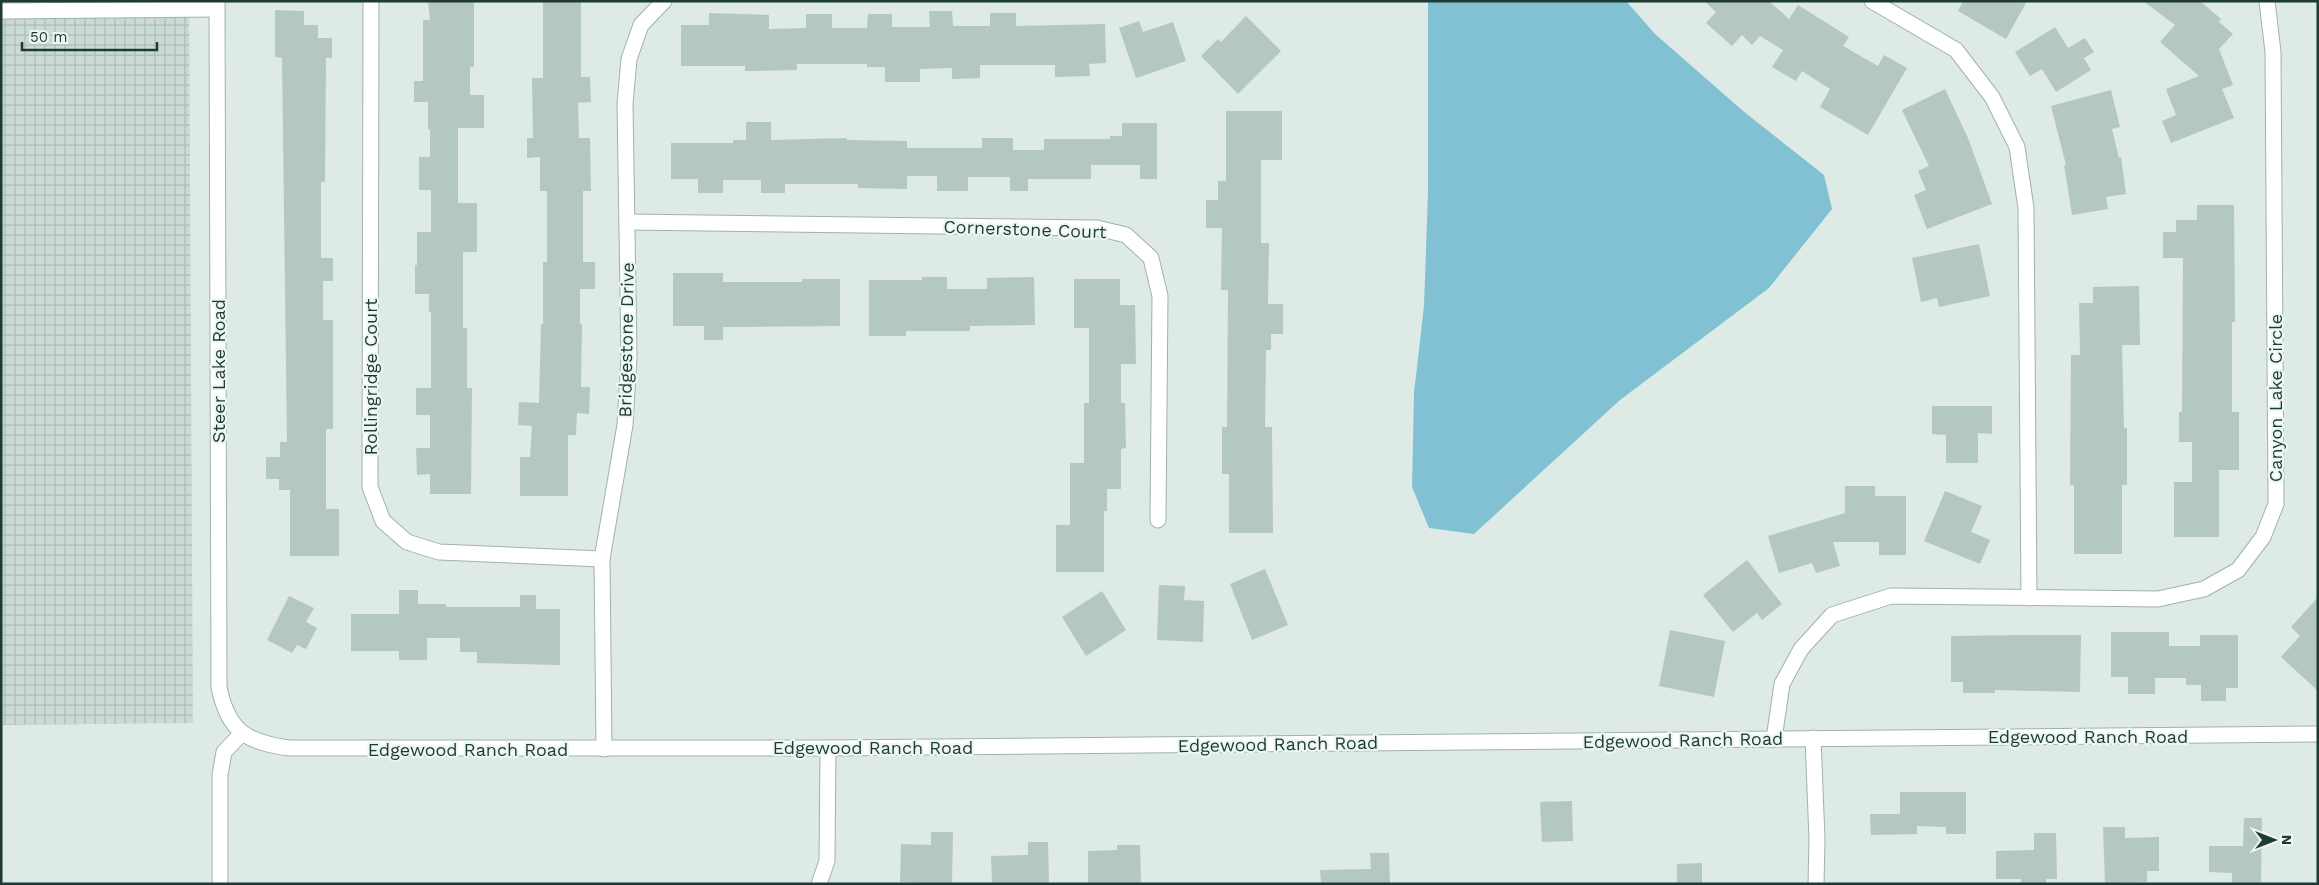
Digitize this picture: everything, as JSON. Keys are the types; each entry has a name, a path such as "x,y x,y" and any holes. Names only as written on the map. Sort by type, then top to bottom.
{"street":[{"name":"Rollingridge Court","path":"371,1 370,487 383,521 407,542 439,552 602,559"},
{"name":"Bridgestone Drive","path":"604,749 602,559 625,425 629,357 625,104 629,58 641,25 664,1"},
{"path":"1872,1 1956,50 1992,97 2017,147 2026,208 2030,598"},
{"name":"Canyon Lake Circle","path":"1774,739 1782,684 1801,649 1832,615 1890,596 2158,599 2204,589 2238,570 2263,537 2276,504 2273,52 2267,1"},
{"path":"1,11 217,5"},
{"name":"Steer Lake Road","path":"217,5 219,687 222,705 231,722 242,733"},
{"name":"Cornerstone Court","path":"627,222 1097,228 1126,235 1151,258 1160,296 1158,520"},
{"path":"220,884 220,775 224,752 242,733"},
{"name":"Edgewood Ranch Road","path":"242,733 253,740 289,748 604,749 2318,734"},
{"path":"1813,738 1817,839 1816,884"},
{"path":"819,884 827,861 828,748"}],"shaded area":[{"path":"1,1 189,1 193,723 1,725"}],"water":[{"path":"1428,1 1626,1 1655,34 1743,111 1824,175 1832,209 1769,288 1620,400 1474,534 1429,528 1412,487 1414,393 1424,306 1428,193"}],"building":[{"path":"428,1 474,1 474,67 470,67 470,95 484,95 484,128 458,128 458,203 477,203 477,252 463,252 463,328 467,328 467,388 472,388 471,494 430,494 430,474 417,475 416,448 430,448 430,415 416,415 416,388 431,388 431,312 429,312 429,294 415,294 415,265 417,265 417,232 431,232 431,190 419,190 419,157 430,157 430,129 428,129 428,102 414,102 414,81 423,81 423,20 430,20"},
{"path":"543,1 581,1 581,77 590,77 591,102 578,103 579,138 590,138 591,191 583,191 583,262 595,262 595,289 580,289 580,324 582,324 581,387 590,387 589,414 577,413 576,435 568,435 568,496 520,496 520,457 530,457 532,426 518,425 519,402 539,403 541,324 543,324 543,262 547,262 547,191 540,191 540,157 527,158 527,138 533,138 532,78 543,78"},
{"path":"1704,1 1769,1 1789,19 1798,5 1849,37 1843,46 1878,66 1884,55 1907,68 1868,135 1820,107 1830,89 1802,71 1796,81 1772,67 1783,50 1760,36 1752,45 1742,35 1732,46 1706,23 1716,12"},
{"path":"1963,1 2027,1 2006,39 1958,11"},
{"path":"2143,1 2200,1 2221,19 2219,22 2233,34 2219,49 2233,85 2222,89 2234,118 2171,143 2162,121 2176,115 2166,89 2199,76 2160,42 2175,25"},
{"path":"275,10 304,11 304,25 318,25 318,38 332,38 332,58 326,58 325,182 321,182 321,258 333,258 333,281 323,281 323,320 333,320 333,429 326,429 326,509 339,509 339,556 290,556 290,490 279,490 279,479 266,479 266,457 280,457 280,442 287,442 282,58 275,57"},
{"path":"929,11 952,11 953,26 990,26 990,13 1016,13 1016,26 1105,24 1106,63 1089,64 1090,76 1055,77 1055,65 980,65 980,78 952,79 952,68 920,69 920,82 885,82 885,67 867,67 867,64 797,64 797,70 745,71 745,66 681,66 681,25 709,25 709,13 769,15 769,29 806,28 806,14 832,14 832,28 867,28 868,14 892,14 892,27 930,27"},
{"path":"1246,16 1281,51 1238,94 1201,56 1218,39 1221,42"},
{"path":"1139,21 1143,32 1173,22 1186,61 1136,78 1119,28"},
{"path":"2055,27 2068,48 2085,38 2094,52 2084,58 2091,70 2056,92 2042,69 2030,76 2015,52"},
{"path":"1945,89 1968,138 1992,204 1927,229 1914,195 1926,190 1918,171 1929,166 1902,110"},
{"path":"2111,90 2120,127 2112,129 2119,158 2121,157 2126,194 2106,197 2108,209 2072,215 2064,165 2066,165 2051,106"},
{"path":"1226,111 1282,111 1282,160 1261,160 1261,243 1269,243 1268,304 1283,304 1283,334 1271,334 1271,350 1266,350 1265,427 1272,427 1273,533 1229,533 1229,474 1222,474 1222,427 1227,427 1228,290 1221,290 1222,228 1206,228 1206,200 1218,200 1218,181 1226,181"},
{"path":"746,122 771,122 771,140 847,138 847,140 907,141 907,148 982,148 982,138 1013,138 1013,150 1044,150 1044,139 1110,139 1110,136 1122,136 1122,123 1157,123 1157,179 1140,179 1140,165 1091,165 1091,179 1028,179 1028,191 1010,191 1010,177 968,177 968,191 937,191 937,176 907,176 907,189 858,188 858,184 785,184 785,193 761,193 761,180 723,180 723,193 698,193 698,179 671,179 671,143 733,143 733,140 746,140"},
{"path":"2197,205 2234,205 2235,322 2232,322 2232,412 2239,412 2239,470 2219,470 2219,537 2174,537 2174,482 2192,482 2192,442 2179,442 2179,412 2182,412 2183,258 2163,258 2163,232 2176,232 2176,220 2197,220"},
{"path":"1979,244 1990,296 1939,307 1937,298 1921,302 1912,258"},
{"path":"673,273 723,273 723,282 802,282 802,279 840,279 840,326 723,327 723,340 704,340 704,326 673,326"},
{"path":"922,277 947,277 947,289 987,289 987,278 1034,277 1035,325 970,326 970,331 906,331 906,336 869,336 869,280 922,280"},
{"path":"1074,279 1120,279 1120,305 1135,305 1136,364 1121,364 1121,403 1125,403 1126,448 1121,449 1121,489 1107,489 1107,511 1104,511 1104,572 1056,572 1056,525 1070,525 1070,463 1084,463 1084,403 1089,403 1089,328 1074,328"},
{"path":"2139,286 2140,345 2122,345 2124,428 2127,428 2127,485 2122,485 2122,554 2074,554 2074,485 2070,485 2071,355 2080,355 2079,303 2093,303 2093,287"},
{"path":"1932,406 1992,406 1992,434 1978,433 1978,463 1946,463 1946,435 1932,434"},
{"path":"1845,486 1875,486 1875,496 1906,496 1906,555 1879,555 1879,542 1833,542 1840,566 1816,573 1812,563 1779,573 1768,536 1845,513"},
{"path":"1945,491 1982,506 1971,532 1990,540 1980,564 1924,541"},
{"path":"1747,560 1782,604 1762,620 1757,613 1733,632 1703,595"},
{"path":"1265,569 1288,625 1252,640 1230,584"},
{"path":"1159,585 1185,586 1184,600 1204,601 1203,642 1157,640"},
{"path":"399,590 418,590 418,604 446,604 446,607 520,607 520,595 536,595 536,609 560,609 560,665 477,663 477,652 460,652 460,638 427,638 427,660 399,660 399,651 351,651 351,614 399,614"},
{"path":"1102,591 1126,630 1086,656 1062,617"},
{"path":"289,596 314,608 306,622 317,628 306,649 297,645 292,653 267,640"},
{"path":"2318,597 2318,691 2281,657 2300,636 2291,627"},
{"path":"1670,630 1725,641 1714,697 1659,686"},
{"path":"2111,632 2169,632 2169,646 2200,646 2200,635 2238,635 2238,688 2226,688 2226,701 2201,701 2201,685 2186,685 2186,678 2155,678 2155,694 2128,694 2128,677 2111,677"},
{"path":"2081,635 2080,692 1995,690 1995,693 1963,693 1963,682 1951,682 1951,636"},
{"path":"1900,792 1966,792 1966,834 1946,834 1946,827 1917,826 1917,834 1871,835 1870,814 1900,814"},
{"path":"1572,801 1573,841 1542,842 1540,802"},
{"path":"2244,818 2262,818 2261,884 2232,884 2232,873 2209,872 2209,846 2243,846"},
{"path":"2103,827 2125,827 2125,838 2159,837 2159,871 2147,871 2147,882 2105,883"},
{"path":"931,832 953,832 952,884 900,882 901,844 931,845"},
{"path":"2034,833 2056,833 2057,879 2046,879 2046,884 2021,884 2021,879 1996,879 1996,851 2034,850"},
{"path":"1028,842 1048,842 1049,884 992,884 991,856 1028,855"},
{"path":"1117,845 1140,845 1141,884 1088,884 1088,851 1117,850"},
{"path":"1370,853 1389,853 1390,884 1321,884 1320,870 1371,869"},
{"path":"1702,863 1702,884 1677,884 1677,864"}]}
